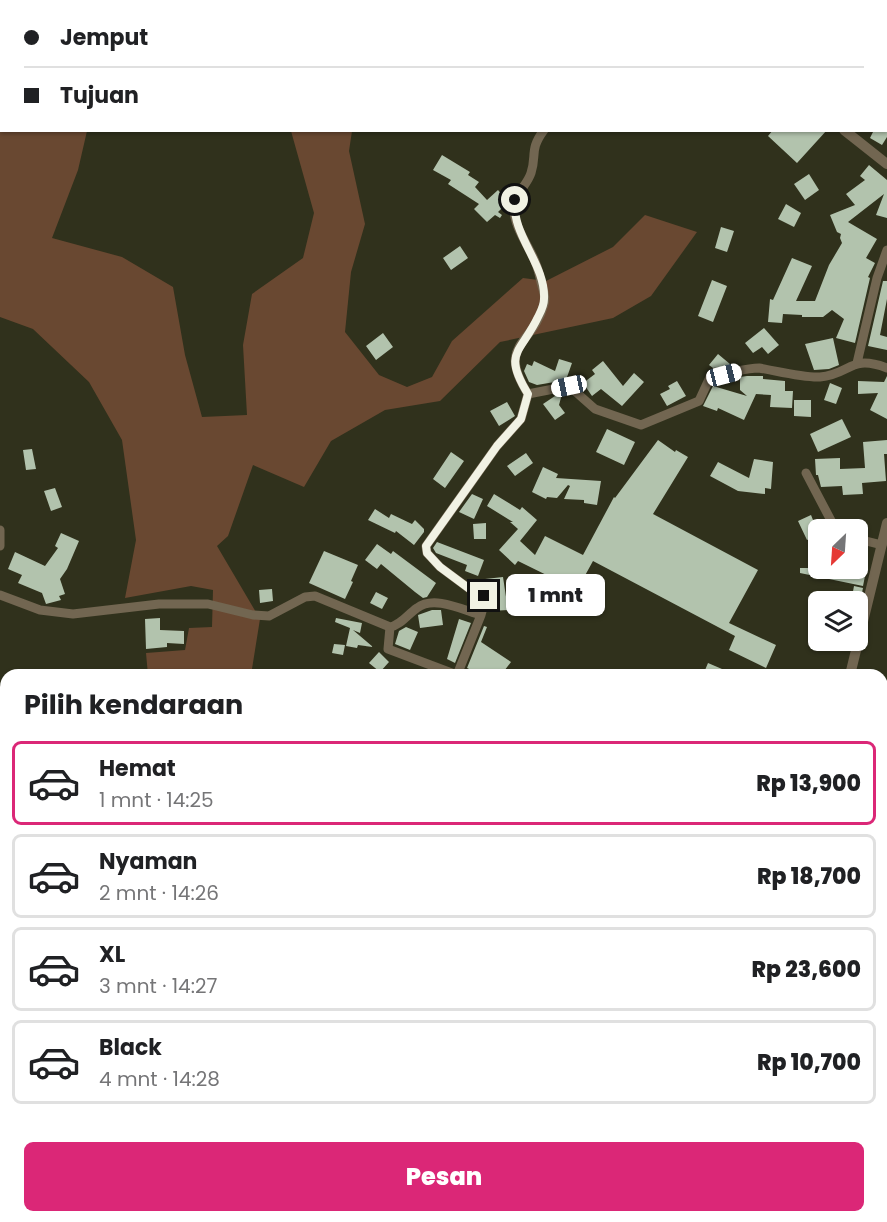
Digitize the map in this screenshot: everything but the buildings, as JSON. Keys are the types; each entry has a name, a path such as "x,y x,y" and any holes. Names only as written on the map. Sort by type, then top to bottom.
{"street":[{"path":"459,669 481,615 484,596 480,588 471,590 440,567 427,553 426,546 497,446 521,419 528,394 517,376 515,358 518,348 544,305 545,296 536,265 513,210 515,200 532,172 533,152 542,132"},
{"path":"847,132 887,164"},
{"path":"857,363 877,278 887,250"},
{"path":"528,394 569,386 595,409 641,425 699,401 711,375 724,375 749,368 759,368 818,377 835,374 857,363 873,363 887,368"},
{"path":"806,473 830,519"},
{"path":"851,669 887,523"},
{"path":"0,530 0,546"},
{"path":"868,542 882,545"},
{"path":"0,595 40,609 73,614 159,604 208,604 253,615 269,616 305,597 315,596 390,627 396,626 419,605 428,603 438,603 481,615"},
{"path":"390,627 388,649 441,669"}],"shaded area":[{"path":"0,132 87,132 78,170 52,238 122,257 173,287 185,355 202,417 247,415 243,345 252,294 303,258 314,213 291,132 352,132 349,151 365,224 351,272 345,332 379,375 407,387 432,377 452,341 523,278 546,281 613,247 645,215 697,232 651,296 613,318 500,342 440,401 385,410 331,441 304,487 253,465 228,536 217,546 260,619 252,669 147,669 146,653 185,650 189,628 212,627 213,590 191,586 125,598 136,540 122,440 89,382 33,329 0,317"}],"route":[{"path":"484,596 480,588 471,590 440,567 427,553 426,546 497,446 521,419 528,394 517,376 515,358 518,348 544,305 545,296 536,265 516,220 513,210 515,200"}]}
